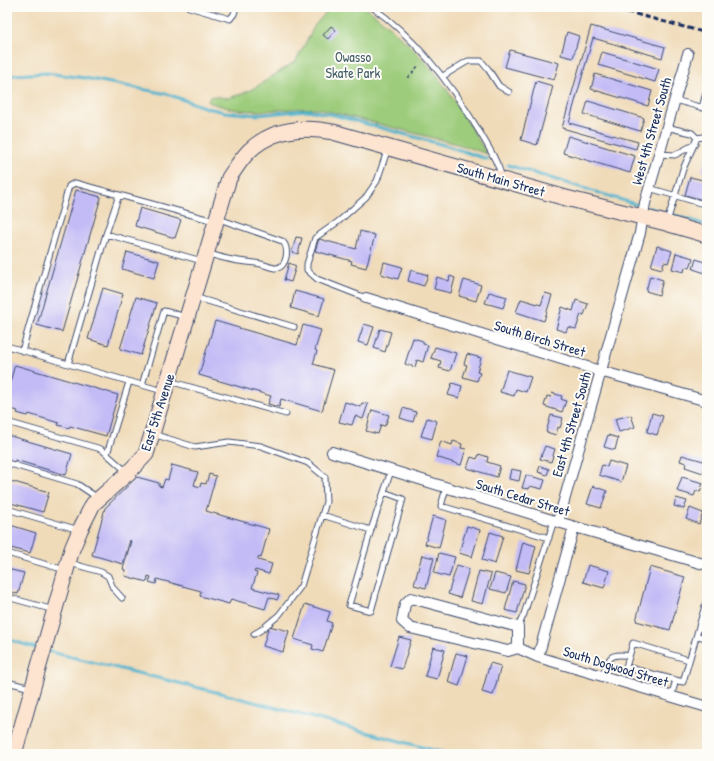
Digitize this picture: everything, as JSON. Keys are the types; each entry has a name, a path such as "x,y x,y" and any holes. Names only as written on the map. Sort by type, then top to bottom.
{"street":[{"name":"West 4th Street South","path":"642,217 658,154 688,54"},
{"name":"South Main Street","path":"295,130 320,130 388,147 566,198 666,223 707,235"},
{"name":"East 5th Avenue","path":"14,754 67,567 80,530 93,504 128,473 146,454 229,178 249,151 273,135 295,130"},
{"name":"East 4th Street South","path":"556,522 640,233 642,217"},
{"name":"South Birch Street","path":"366,298 600,372 707,401"},
{"name":"South Cedar Street","path":"332,452 556,522 707,565"},
{"path":"538,657 574,527"},
{"name":"South Dogwood Street","path":"518,627 411,598 406,604 402,621 410,628 508,651 518,648 538,657 707,707"},
{"path":"518,627 518,648"}],"lane":[{"path":"189,7 230,19 234,14 236,7"},
{"path":"372,7 381,13 411,41 443,76 461,100 495,158 503,180"},
{"path":"443,76 468,61 481,61 499,86 509,92"},
{"path":"674,100 705,108 707,89"},
{"path":"666,127 692,133 696,141"},
{"path":"658,154 675,155 703,137 707,138"},
{"path":"666,223 684,168 696,141"},
{"path":"366,298 317,279 308,270 307,264 315,238 339,221 366,197 377,181 388,147"},
{"path":"22,350 69,186 75,183 216,220 282,241 287,247 287,251 283,264 276,268 261,264 204,257 106,234"},
{"path":"649,188 707,205"},
{"path":"68,364 119,195"},
{"path":"193,297 294,328"},
{"path":"142,385 164,311 186,318"},
{"path":"7,346 129,382 142,385 166,386 286,414"},
{"path":"107,454 129,382"},
{"path":"7,422 101,449 128,473"},
{"path":"152,434 195,447 229,442 261,446 308,463 325,478 326,502 301,586 279,614 261,630 254,634"},
{"path":"7,463 77,484 99,499"},
{"path":"384,492 403,499 371,611 349,605 371,530 391,471"},
{"path":"446,488 441,506 549,538"},
{"path":"7,509 80,530"},
{"path":"322,515 371,530"},
{"path":"518,627 524,614 549,538 556,522"},
{"path":"7,554 67,567 101,572 108,576 113,588 122,598"},
{"path":"7,597 53,616"},
{"path":"689,660 633,643 626,666 683,682 707,599"},
{"path":"697,636 707,638"},
{"path":"603,676 607,662 613,656 618,654 629,656"},
{"path":"671,697 676,680"},
{"path":"7,682 32,689"}],"path":[{"path":"408,78 419,65"}],"green space":[{"name":"Owasso Skate Park","path":"331,7 365,7 384,22 418,54 434,72 455,102 487,154 461,145 320,109 249,111 231,109 208,102 210,96 228,98 242,94 256,87 296,61 315,25"}],"building":[{"path":"331,26 336,30 328,39 323,35"},
{"path":"591,26 665,47 662,58 593,38 569,123 638,142 636,149 562,128"},
{"path":"567,32 579,36 573,58 561,55"},
{"path":"510,50 559,63 554,80 505,67"},
{"path":"602,52 659,69 655,82 598,65"},
{"path":"595,74 652,91 648,106 591,89"},
{"path":"536,81 553,86 537,145 521,140"},
{"path":"588,101 644,118 640,131 584,114"},
{"path":"568,136 635,156 630,173 563,153"},
{"path":"707,154 707,172 702,171"},
{"path":"690,177 707,181 707,201 685,195"},
{"path":"76,190 101,197 62,332 37,325"},
{"path":"140,208 181,220 175,238 135,226"},
{"path":"360,231 375,235 366,268 351,264 352,261 315,251 319,239 356,249"},
{"path":"296,237 302,238 298,254 292,252"},
{"path":"657,246 672,251 668,263 664,262 662,269 651,266"},
{"path":"127,252 159,261 154,278 122,269"},
{"path":"676,253 693,258 690,268 685,267 684,272 672,269"},
{"path":"696,259 707,263 707,277 705,276 705,273 693,269"},
{"path":"384,262 402,267 398,279 381,274"},
{"path":"289,263 296,266 291,282 284,280"},
{"path":"411,270 428,275 424,286 408,281"},
{"path":"450,276 455,278 451,293 434,289 437,277 449,281"},
{"path":"650,276 663,280 659,295 646,291"},
{"path":"464,280 481,285 476,301 459,296"},
{"path":"103,288 123,294 108,345 88,339"},
{"path":"295,291 324,299 319,316 291,308"},
{"path":"489,292 507,297 503,308 485,303"},
{"path":"545,293 552,295 544,321 516,312 521,299 541,305"},
{"path":"136,297 157,303 141,355 120,349"},
{"path":"576,300 588,304 584,315 581,314 576,329 568,327 566,332 556,329 562,307 573,311"},
{"path":"215,321 297,345 303,325 321,330 315,350 317,351 313,364 334,370 322,411 281,399 279,407 268,404 271,396 199,375"},
{"path":"364,324 374,327 368,345 358,342"},
{"path":"380,329 391,332 385,352 374,348"},
{"path":"413,338 423,341 423,344 428,345 423,362 417,360 415,367 405,364"},
{"path":"435,347 456,353 450,371 439,368 441,361 431,358"},
{"path":"467,354 481,358 477,372 480,373 477,381 463,377 467,365 464,364"},
{"path":"15,365 118,395 106,436 70,426 69,428 58,425 59,423 29,414 28,416 17,413 18,411 7,408 7,392"},
{"path":"507,370 531,377 526,392 516,389 514,396 500,392"},
{"path":"452,383 462,386 459,398 448,395"},
{"path":"552,393 562,396 561,399 566,401 562,412 544,406 547,396 551,397"},
{"path":"345,402 361,407 362,403 368,404 363,419 355,416 352,425 339,422"},
{"path":"403,408 416,412 413,422 400,418"},
{"path":"372,410 389,415 385,426 381,425 378,434 366,431"},
{"path":"652,413 663,416 657,435 647,432"},
{"path":"551,415 563,418 556,435 546,432"},
{"path":"631,415 635,427 619,432 615,419"},
{"path":"427,418 437,421 432,439 421,436"},
{"path":"7,435 72,454 66,475 15,460 14,462 7,460"},
{"path":"608,435 618,438 615,450 604,447"},
{"path":"441,441 452,445 453,441 462,444 461,448 466,449 461,465 436,457"},
{"path":"545,446 555,449 551,462 540,459"},
{"path":"479,454 488,457 487,462 500,466 497,477 467,468 471,457 477,459"},
{"path":"682,455 707,462 703,473 685,467 686,463 680,461"},
{"path":"609,461 626,466 621,482 599,475 602,465 607,467"},
{"path":"172,465 198,472 194,485 200,487 201,483 206,484 209,474 216,476 206,511 269,529 261,558 258,557 258,560 272,564 269,574 255,570 254,572 257,573 252,588 279,595 277,600 269,597 265,609 231,599 229,604 200,596 201,591 157,579 156,584 149,582 151,577 148,576 147,582 125,576 126,570 123,569 131,541 130,540 123,564 92,555 105,508 137,477 159,483 159,486 162,487 165,479 168,480"},
{"path":"540,466 549,469 547,475 538,472"},
{"path":"511,469 521,471 519,481 509,479"},
{"path":"526,475 545,480 542,489 530,486 529,489 522,488"},
{"path":"682,477 703,483 700,492 696,491 694,496 677,491"},
{"path":"7,480 49,492 43,512 7,502"},
{"path":"593,486 607,491 601,508 587,504"},
{"path":"676,498 687,501 684,509 674,506"},
{"path":"690,508 703,513 699,524 686,519"},
{"path":"433,516 446,520 439,548 425,544"},
{"path":"7,524 36,533 30,553 7,547"},
{"path":"467,526 480,530 472,557 459,553"},
{"path":"490,532 503,536 495,564 482,560"},
{"path":"523,542 536,546 529,573 516,570"},
{"path":"439,553 455,557 449,577 434,573"},
{"path":"422,555 434,558 426,588 414,585"},
{"path":"457,565 469,569 460,598 448,594"},
{"path":"588,565 609,571 604,588 583,582"},
{"path":"650,567 685,577 670,630 636,621"},
{"path":"7,569 24,573 18,594 7,591"},
{"path":"479,571 491,574 483,604 471,601"},
{"path":"495,573 511,577 506,593 490,589"},
{"path":"513,581 525,584 517,613 505,610"},
{"path":"305,604 330,612 327,621 332,623 323,652 312,649 313,645 294,639"},
{"path":"269,626 289,631 283,652 263,646"},
{"path":"399,637 411,640 402,669 390,666"},
{"path":"433,647 445,650 437,679 425,676"},
{"path":"456,653 468,656 459,686 448,682"},
{"path":"490,663 501,666 493,695 482,692"}],"waterway":[{"path":"7,78 13,75 46,73 85,78 167,94 207,108 225,112 257,115 307,110 334,115 444,145 487,159"},
{"path":"508,165 638,205"},
{"path":"649,208 663,212"},
{"path":"673,215 707,225"},
{"path":"7,639 39,649"},
{"path":"47,651 224,694 448,754"}],"railway":[{"path":"609,7 707,33"}]}
